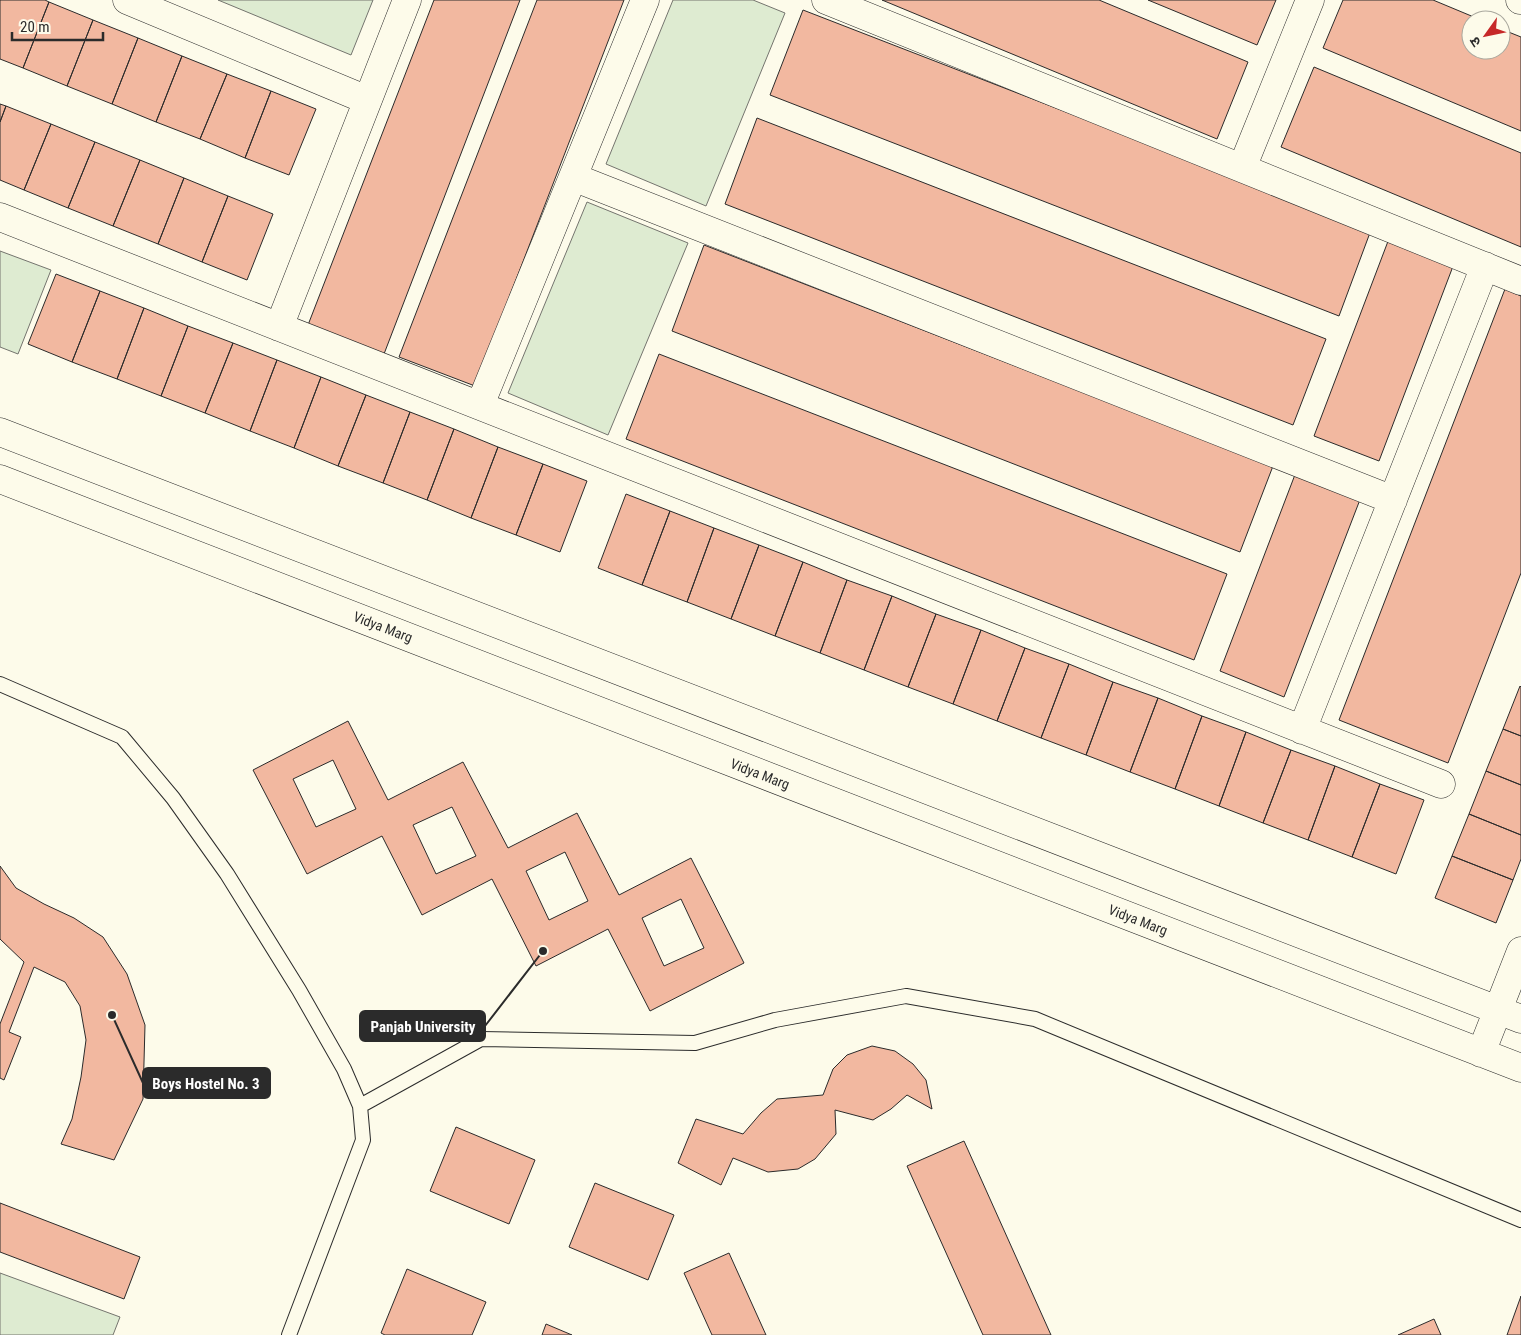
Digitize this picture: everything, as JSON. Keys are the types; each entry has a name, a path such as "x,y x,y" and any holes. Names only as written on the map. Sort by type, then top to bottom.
{"street":[{"path":"279,327 407,0"},
{"path":"480,406 645,0"},
{"path":"826,0 1521,281"},
{"path":"1242,168 1310,0"},
{"path":"133,1 367,100"},
{"path":"572,177 1393,500"},
{"path":"0,217 1441,784"},
{"path":"1302,730 1485,266"},
{"path":"0,432 1510,1014"},
{"name":"Vidya Marg","path":"0,479 1481,1053 1520,1066"},
{"path":"1481,1053 1510,1014 1521,951"}],"lane":[{"path":"0,684 122,737 173,798 227,874 299,990 344,1069 360,1106 363,1140 289,1335"},
{"path":"360,1106 482,1039 695,1043 775,1020 906,996 1035,1019 1521,1220"}],"green space":[{"path":"218,0 373,0 351,55"},
{"path":"673,0 753,0 785,13 706,206 606,164"},
{"path":"587,202 688,243 608,435 508,393"},
{"path":"0,251 51,270 18,354 0,347"},
{"path":"0,1273 120,1317 113,1335 0,1335"}],"building":[{"path":"0,0 45,0 49,2 23,68 0,59"},
{"path":"434,0 520,0 384,354 308,325"},
{"path":"537,0 624,0 475,386 399,357"},
{"path":"882,0 1099,0 1248,62 1217,139"},
{"path":"1148,0 1276,0 1257,45"},
{"path":"1343,0 1433,0 1461,12 1461,60 1511,60 1511,33 1521,37 1521,131 1323,48"},
{"path":"49,2 93,20 67,86 23,68"},
{"path":"803,10 1371,230 1339,316 770,95"},
{"path":"93,20 138,38 112,104 67,86"},
{"path":"138,38 182,56 156,122 112,104"},
{"path":"182,56 227,74 200,139 156,122"},
{"path":"1314,67 1521,153 1521,247 1281,147"},
{"path":"227,74 271,91 245,158 200,139"},
{"path":"271,91 316,109 289,175 245,158"},
{"path":"0,104 6,106 0,122"},
{"path":"6,106 51,124 24,190 0,180 0,122"},
{"path":"757,118 1326,339 1293,425 725,204"},
{"path":"51,124 95,142 68,208 24,190"},
{"path":"95,142 140,160 113,226 68,208"},
{"path":"140,160 184,178 158,244 113,226"},
{"path":"184,178 228,196 202,262 158,244"},
{"path":"228,196 273,214 247,280 202,262"},
{"path":"1390,236 1455,261 1379,461 1314,436"},
{"path":"704,245 1273,466 1240,552 672,331"},
{"path":"56,274 100,291 72,362 28,344"},
{"path":"1505,289 1521,296 1521,573 1448,763 1339,720"},
{"path":"100,291 144,308 117,379 72,362"},
{"path":"144,308 188,326 161,396 117,379"},
{"path":"188,326 233,343 205,413 161,396"},
{"path":"233,343 277,360 250,431 205,413"},
{"path":"659,354 1227,574 1194,660 626,439"},
{"path":"277,360 321,377 294,448 250,431"},
{"path":"321,377 366,395 338,466 294,448"},
{"path":"366,395 410,412 383,483 338,466"},
{"path":"410,412 454,429 427,500 383,483"},
{"path":"454,429 498,447 471,518 427,500"},
{"path":"498,447 543,464 516,535 471,518"},
{"path":"543,464 587,481 560,552 516,535"},
{"path":"1296,472 1361,497 1284,697 1220,671"},
{"path":"626,494 670,511 642,585 598,568"},
{"path":"670,511 714,528 687,602 642,585"},
{"path":"714,528 759,545 731,619 687,602"},
{"path":"759,545 803,562 775,636 731,619"},
{"path":"803,562 847,580 820,653 775,636"},
{"path":"847,580 892,596 864,670 820,653"},
{"path":"892,596 936,614 908,687 864,670"},
{"path":"936,614 981,630 953,704 908,687"},
{"path":"981,630 1025,648 997,721 953,704"},
{"path":"1025,648 1069,664 1041,738 997,721"},
{"path":"1069,664 1113,682 1086,755 1041,738"},
{"path":"1113,682 1158,698 1130,772 1086,755"},
{"path":"1521,687 1521,736 1503,729"},
{"path":"1158,698 1202,716 1175,789 1130,772"},
{"path":"1202,716 1246,732 1219,806 1175,789"},
{"path":"348,721 388,800 463,762 508,848 577,813 619,895 691,858 744,963 650,1011 608,929 536,966 492,879 422,915 382,836 307,874 253,770","holes":["333,760 356,809 316,827 293,779","452,807 476,856 436,874 413,825","565,852 588,901 549,920 526,871","681,899 704,948 664,966 642,918"]},
{"path":"1503,729 1521,736 1521,785 1486,771"},
{"path":"1246,732 1291,750 1263,823 1219,806"},
{"path":"1291,750 1335,766 1308,840 1263,823"},
{"path":"1335,766 1380,784 1352,857 1308,840"},
{"path":"1486,771 1521,785 1521,835 1469,814"},
{"path":"1380,784 1424,800 1396,874 1352,857"},
{"path":"1469,814 1521,835 1521,859 1513,880 1452,856"},
{"path":"1452,856 1513,880 1496,923 1435,898"},
{"path":"0,866 16,888 74,918 103,937 127,974 145,1025 143,1099 114,1160 61,1144 72,1119 81,1077 86,1040 80,1006 65,982 34,967 9,1032 21,1037 4,1080 0,1078 0,1024 24,962 0,939"},
{"path":"872,1046 895,1051 913,1064 926,1080 932,1109 907,1095 891,1109 873,1120 835,1110 836,1134 815,1159 798,1169 768,1172 733,1158 721,1185 678,1163 696,1119 743,1134 761,1113 777,1099 823,1095 833,1069 847,1055"},
{"path":"456,1127 535,1160 509,1224 430,1191"},
{"path":"964,1141 1051,1335 983,1335 907,1166"},
{"path":"595,1183 674,1215 648,1280 569,1247"},
{"path":"0,1203 140,1257 124,1299 0,1252"},
{"path":"729,1253 766,1335 712,1335 684,1273"},
{"path":"407,1269 486,1302 472,1335 385,1335 381,1333"},
{"path":"1521,1296 1521,1335 1507,1335"},
{"path":"1434,1319 1441,1335 1398,1335"},
{"path":"546,1324 572,1335 542,1335"}],"place":[{"name":"Panjab University","path":"543,951"},
{"name":"Boys Hostel No. 3","path":"112,1015"}]}
